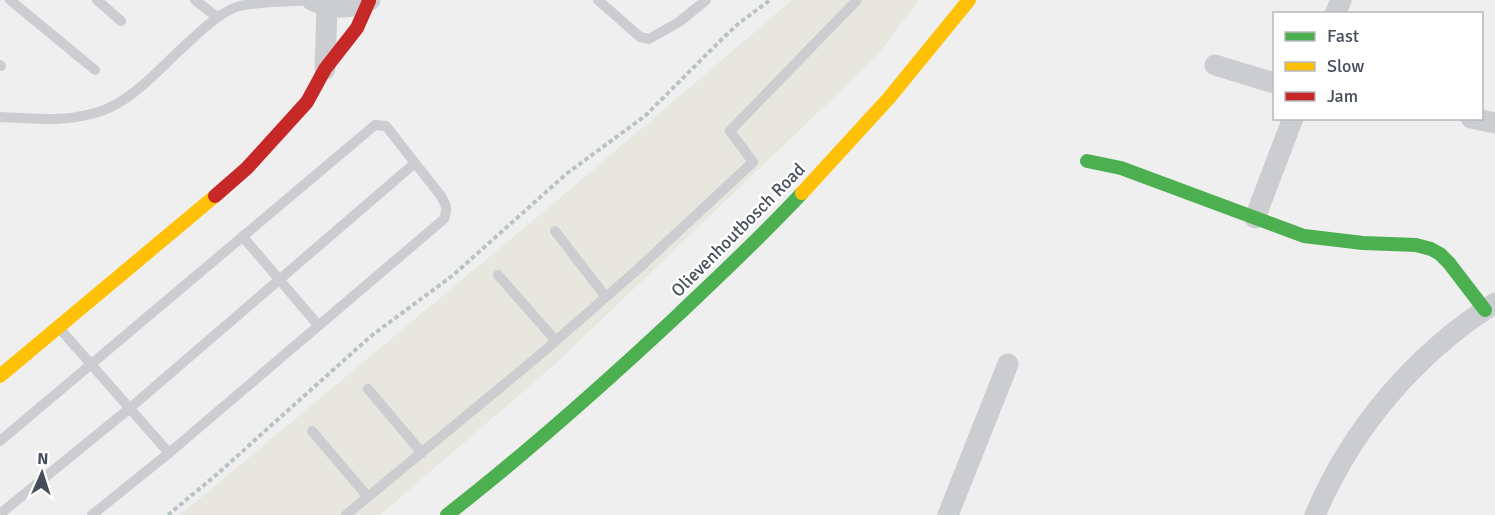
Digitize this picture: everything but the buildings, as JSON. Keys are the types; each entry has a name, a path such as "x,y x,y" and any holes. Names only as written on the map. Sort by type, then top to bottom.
{"street":[{"path":"325,69 317,2 344,8 370,0"},
{"path":"0,376 247,168 302,110 325,69 357,28 370,0"},
{"name":"Olievenhoutbosch Road","path":"447,515 511,465 597,391 769,229 889,98 969,0"},
{"path":"1215,65 1273,82"},
{"path":"1255,218 1292,120"},
{"path":"1087,161 1121,168 1304,236 1363,243 1416,245 1431,249 1440,254 1490,306 1414,366 1384,400 1370,417 1330,480 1315,515"},
{"path":"948,515 1008,364"},
{"name":"Olievenhoutbosch Road","path":"460,515 511,465"}],"lane":[{"path":"10,0 95,70"},
{"path":"97,0 121,21"},
{"path":"195,0 217,17"},
{"path":"598,0 640,37 649,39 679,22 700,2"},
{"path":"346,515 556,341 753,162 730,131 857,0"},
{"path":"0,117 64,118 82,116 110,107 155,74 217,17 246,2 317,2"},
{"path":"0,441 375,125 386,126 447,205 444,219 93,515"},
{"path":"0,514 130,408 415,163"},
{"path":"555,231 606,297"},
{"path":"243,237 318,325"},
{"path":"498,275 556,341"},
{"path":"58,327 169,453"},
{"path":"368,389 422,453"},
{"path":"312,431 368,497"}],"path":[{"path":"168,515 371,336 452,276 566,174 645,116 738,24 770,0"}],"shaded area":[{"path":"792,0 919,0 876,57 553,366 380,515 180,515 561,197"}],"traffic: fast":[{"path":"1087,161 1121,168 1304,236 1363,243 1416,245 1431,249 1449,263 1485,310"},
{"path":"447,515 622,367 741,255 802,193"}],"traffic: slow":[{"path":"802,193 889,98 969,0"},
{"path":"0,376 215,196"}],"traffic: jam":[{"path":"215,196 247,168 307,102 325,69 357,28 369,1"}]}
